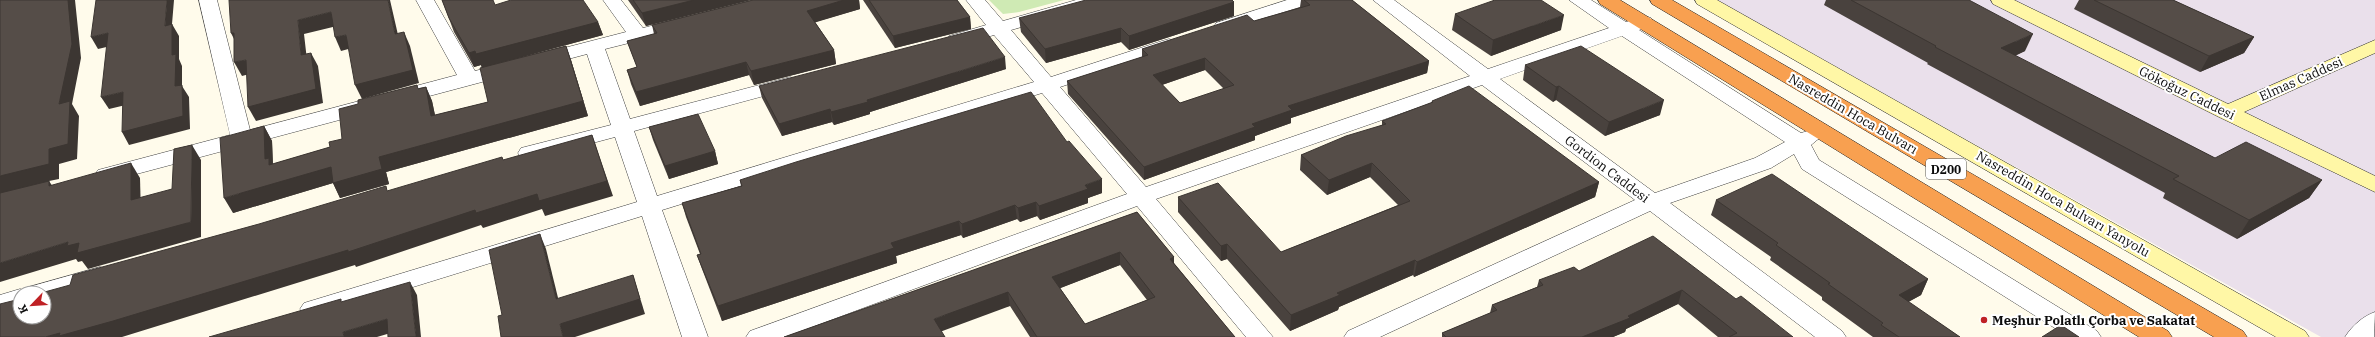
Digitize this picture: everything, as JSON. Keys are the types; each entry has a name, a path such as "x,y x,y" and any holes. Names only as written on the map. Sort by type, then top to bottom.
{"highway":[{"name":"D200","path":"1607,0 1634,26 1821,131 2159,337"},
{"name":"Nasreddin Hoca Bulvarı","path":"1659,0 2234,337"}],"street":[{"path":"208,0 242,139"},
{"path":"425,0 469,78"},
{"path":"612,0 638,36"},
{"path":"975,0 1046,86 1260,337"},
{"path":"937,45 998,29 1096,0"},
{"path":"291,316 1046,86 1305,0"},
{"name":"Gordion Caddesi","path":"1382,0 1484,78 1833,337"},
{"path":"1578,0 1634,26 1799,141 1810,164 2088,337"},
{"name":"Gökoğuz Caddesi","path":"2000,0 2226,113 2375,185"},
{"name":"Nasreddin Hoca Bulvarı Yanyolu","path":"1719,2 2296,337"},
{"path":"91,179 469,78 700,20"},
{"path":"760,337 1140,197 1634,26"},
{"name":"Elmas Caddesi","path":"2226,113 2375,46"},
{"path":"594,47 695,337"},
{"path":"507,160 622,127 806,79"},
{"path":"1357,337 1651,202 1763,163 1799,141 1821,131"},
{"path":"52,289 123,269"},
{"path":"0,304 12,300"},
{"path":"2358,337 2375,321"}],"shaded area":[{"path":"1716,0 2375,0 2375,337 2321,337"}],"green space":[{"path":"989,0 1064,0 1019,12 1003,14"}],"building":[{"path":"0,0 68,0 72,44 59,104 70,101 68,144 49,149 49,164 0,176"},
{"path":"96,0 167,0 165,26 172,24 172,55 176,54 175,86 182,85 183,116 122,132 123,92 101,97 108,33 91,37"},
{"path":"229,0 388,0 395,34 404,32 413,70 355,85 346,35 335,37 331,12 298,20 301,55 311,53 316,89 248,107 246,60 234,62 234,33 231,33"},
{"path":"442,0 493,0 495,5 511,0 583,0 598,22 476,54 475,51 469,53 449,18"},
{"path":"633,0 694,0 642,13"},
{"path":"753,0 844,0 807,11 834,50 751,71 746,62 636,92 627,70 637,67 627,41 657,33 652,25"},
{"path":"869,0 957,0 970,17 893,36"},
{"path":"1086,0 1232,0 1234,2 1129,36 1121,28 1045,49 1019,18"},
{"path":"1304,0 1352,0 1429,61 1288,106 1292,110 1252,124 1255,127 1144,167 1067,81 1148,55 1142,49 1247,15 1254,21 1310,5","holes":["1205,58 1234,85 1180,103 1153,75"]},
{"path":"1495,0 1541,0 1564,15 1493,40 1455,14"},
{"path":"1851,0 1969,0 2033,34 2001,48 2215,158 2246,142 2322,180 2249,220 2173,179 2179,176 1935,47 1936,46"},
{"path":"2094,0 2173,0 2254,37 2209,56"},
{"path":"983,28 1005,57 867,100 868,102 831,112 830,109 779,124 759,86"},
{"path":"566,46 583,101 379,157 382,169 333,183 331,167 224,198 220,138 264,126 265,159 269,158 269,165 330,147 329,142 342,139 339,109 358,104 358,100 417,85 418,89 426,87 431,116 488,102 480,68"},
{"path":"1581,46 1664,100 1609,122 1559,86 1556,87 1525,65"},
{"path":"1469,86 1599,182 1417,262 1415,260 1337,293 1340,295 1291,315 1227,244 1221,246 1178,197 1218,183 1281,252 1410,201 1372,163 1329,180 1301,155 1346,136 1386,124 1382,121 1433,102 1432,101"},
{"path":"1031,92 1067,142 1069,141 1102,179 1085,185 1088,189 1039,206 1036,202 1018,208 1015,205 962,224 959,221 891,243 894,248 718,306 697,255 701,254 682,203 742,186 740,180 796,162"},
{"path":"698,114 715,151 665,166 649,127"},
{"path":"592,135 607,181 539,201 537,194 476,213 475,210 348,252 348,250 59,336 60,333 45,337 0,337 0,304 12,301 12,325 52,325 52,290 70,285 73,275 259,224 386,186 387,191 502,157 503,160"},
{"path":"192,145 191,222 77,253 79,243 67,246 68,242 0,263 0,193 49,181 49,186 131,163 131,200 172,189 174,149"},
{"path":"1772,174 1928,279 1899,295 1960,337 1899,337 1881,325 1883,323 1828,284 1830,283 1776,245 1778,243 1716,200"},
{"path":"1137,212 1174,257 1170,259 1235,337 1037,337 1008,292 934,319 945,337 784,337","holes":["1120,252 1155,297 1085,324 1052,277"]},
{"path":"540,234 556,299 633,275 640,299 560,324 563,337 501,337 498,316 502,315 489,250"},
{"path":"1653,236 1736,299 1741,296 1793,337 1729,337 1737,333 1682,290 1628,316 1630,318 1582,337 1446,337 1442,333 1497,310 1492,305 1543,285 1539,280 1574,267 1579,271"},
{"path":"410,282 416,337 388,337 387,319 343,332 344,337 209,337 341,299 341,302"},
{"path":"2061,325 2079,337 2042,337"}],"place":[{"name":"Meşhur Polatlı Çorba ve Sakatat","path":"1984,320"}]}
